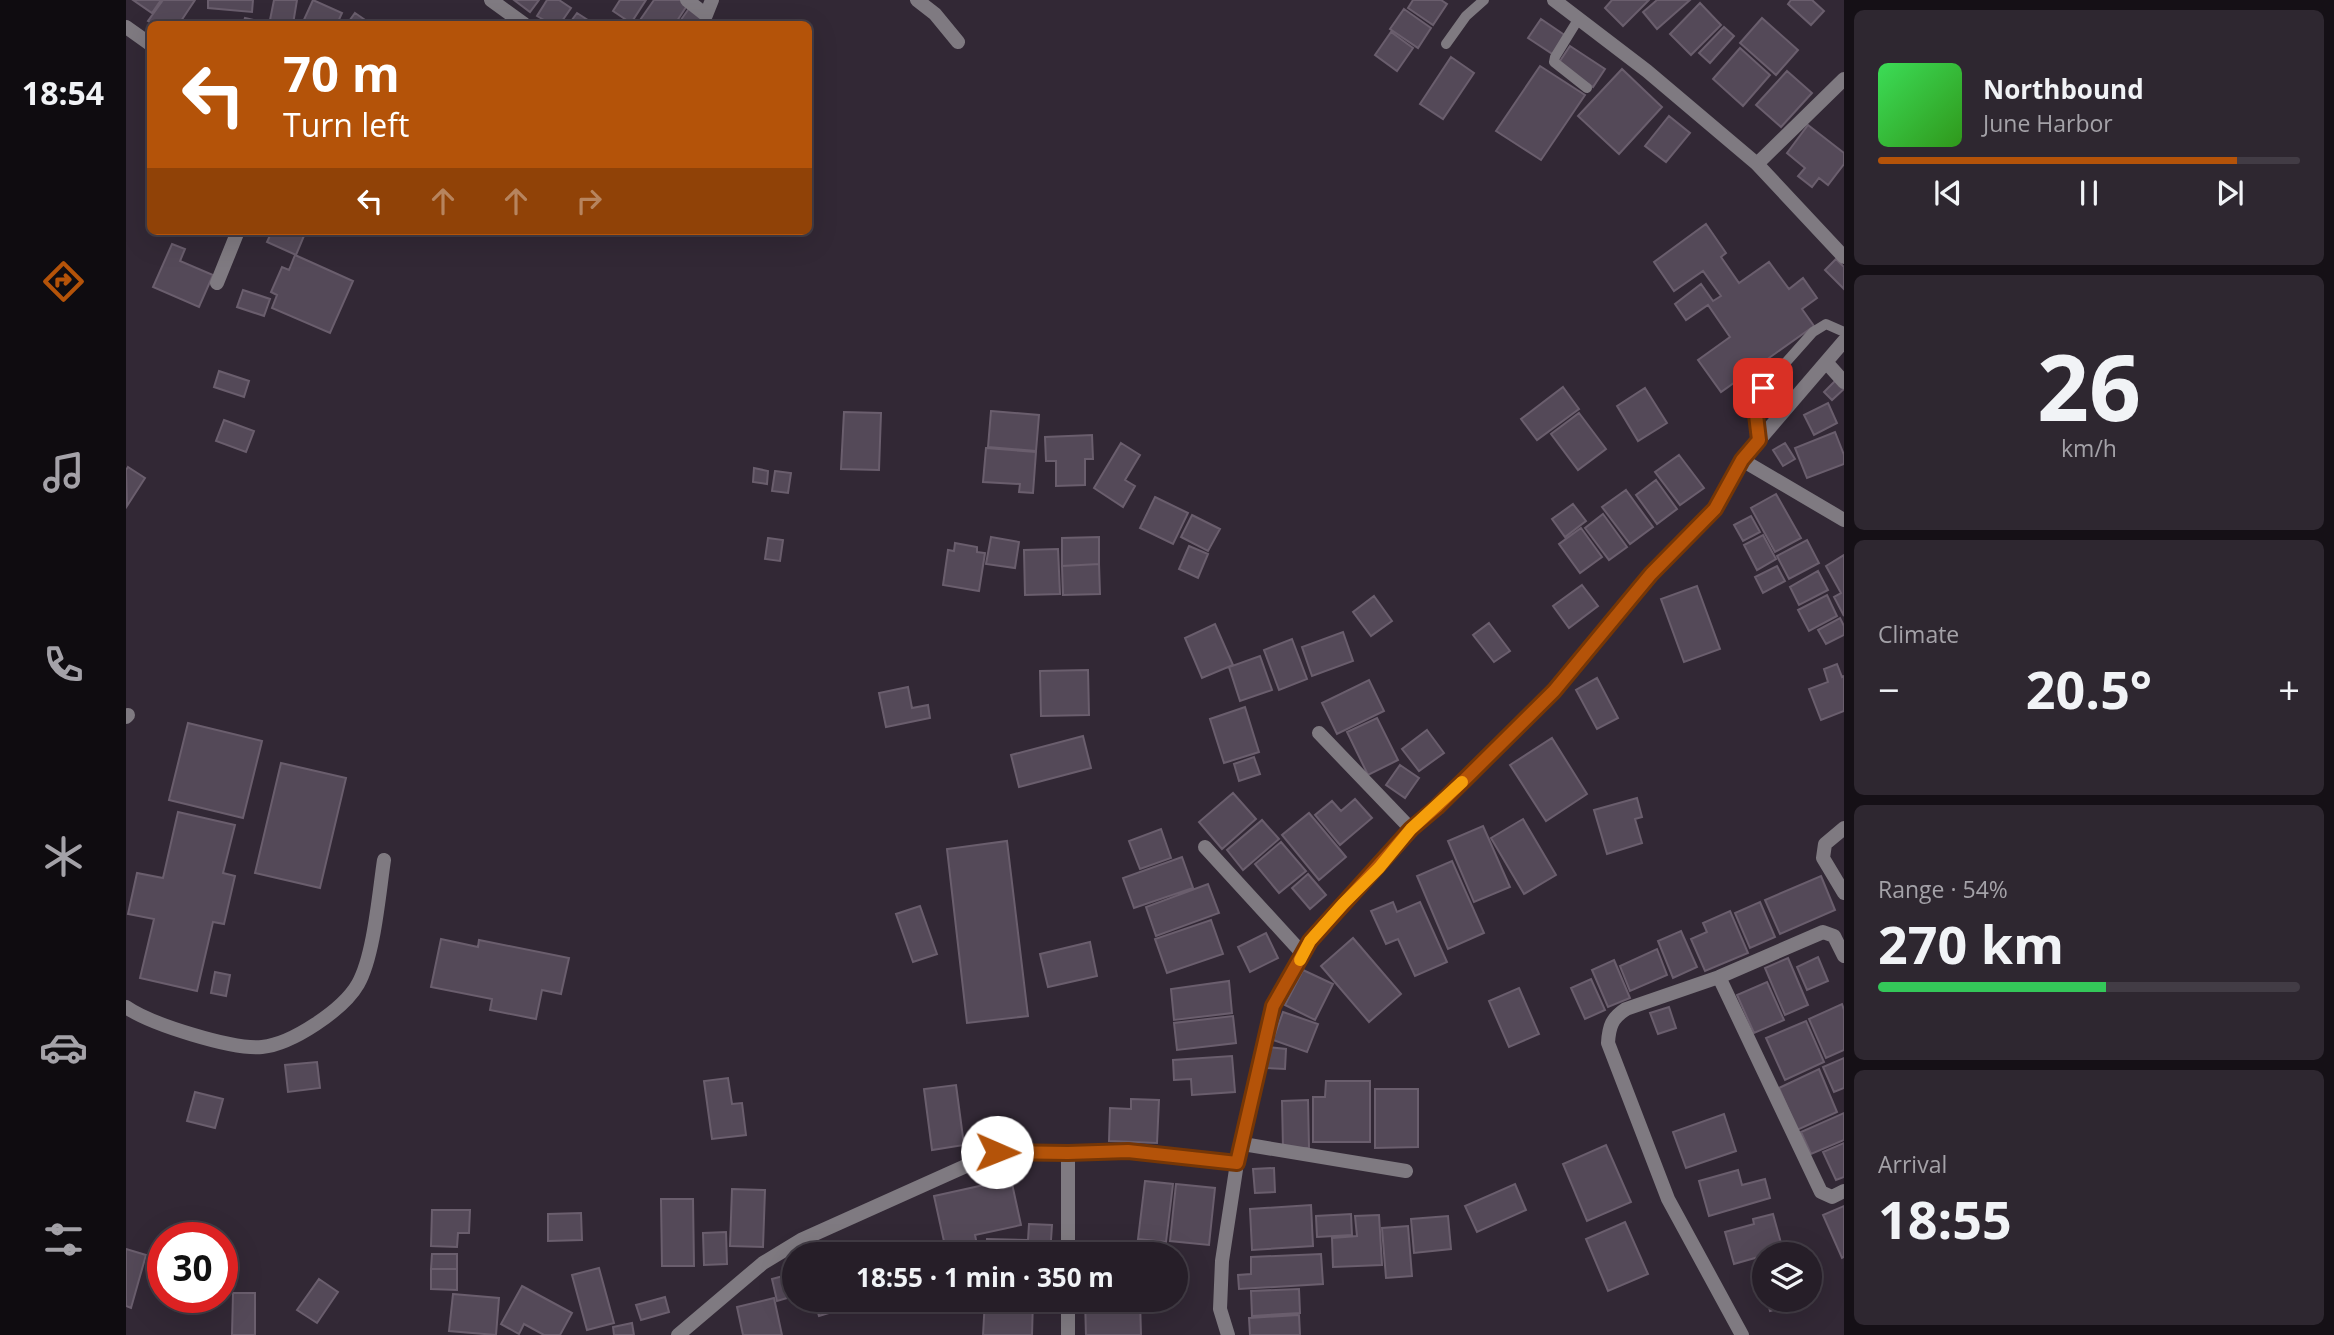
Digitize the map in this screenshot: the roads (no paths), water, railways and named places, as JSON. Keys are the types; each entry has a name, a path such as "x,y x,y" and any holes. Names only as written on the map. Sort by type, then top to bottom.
{"street":[{"path":"491,0 520,21"},
{"path":"687,0 706,15 712,0"},
{"path":"917,0 935,14 958,42"},
{"path":"1554,0 1647,71 1756,164 1844,257"},
{"path":"126,27 147,42"},
{"path":"1756,164 1844,79"},
{"path":"217,284 236,235"},
{"path":"1228,1335 1220,1309 1222,1261 1237,1163 1273,1006 1310,941 1411,829 1437,807 1554,691 1651,574 1715,509 1742,460 1844,341"},
{"path":"1826,362 1844,382"},
{"path":"1742,460 1844,520"},
{"path":"1319,733 1411,829"},
{"path":"1844,828 1825,844 1823,858 1844,892"},
{"path":"1205,847 1303,954"},
{"path":"126,1007 157,1024 246,1048 264,1047 292,1038 339,1006 357,985 367,962 384,860"},
{"path":"1742,1335 1668,1199 1608,1043 1609,1027 1615,1016 1626,1009 1719,976 1823,932 1839,931 1844,956"},
{"path":"1719,976 1821,1192 1832,1197 1844,1191"},
{"path":"1243,1144 1406,1171"},
{"path":"678,1335 763,1264 801,1240 997,1152 1128,1151 1237,1163"},
{"path":"1068,1153 1068,1242"},
{"path":"1068,1312 1068,1335"}],"lane":[{"path":"1446,44 1466,16 1484,0"},
{"path":"1579,18 1554,62 1587,88"},
{"path":"1759,440 1754,398 1813,332 1826,324 1844,332"}]}
